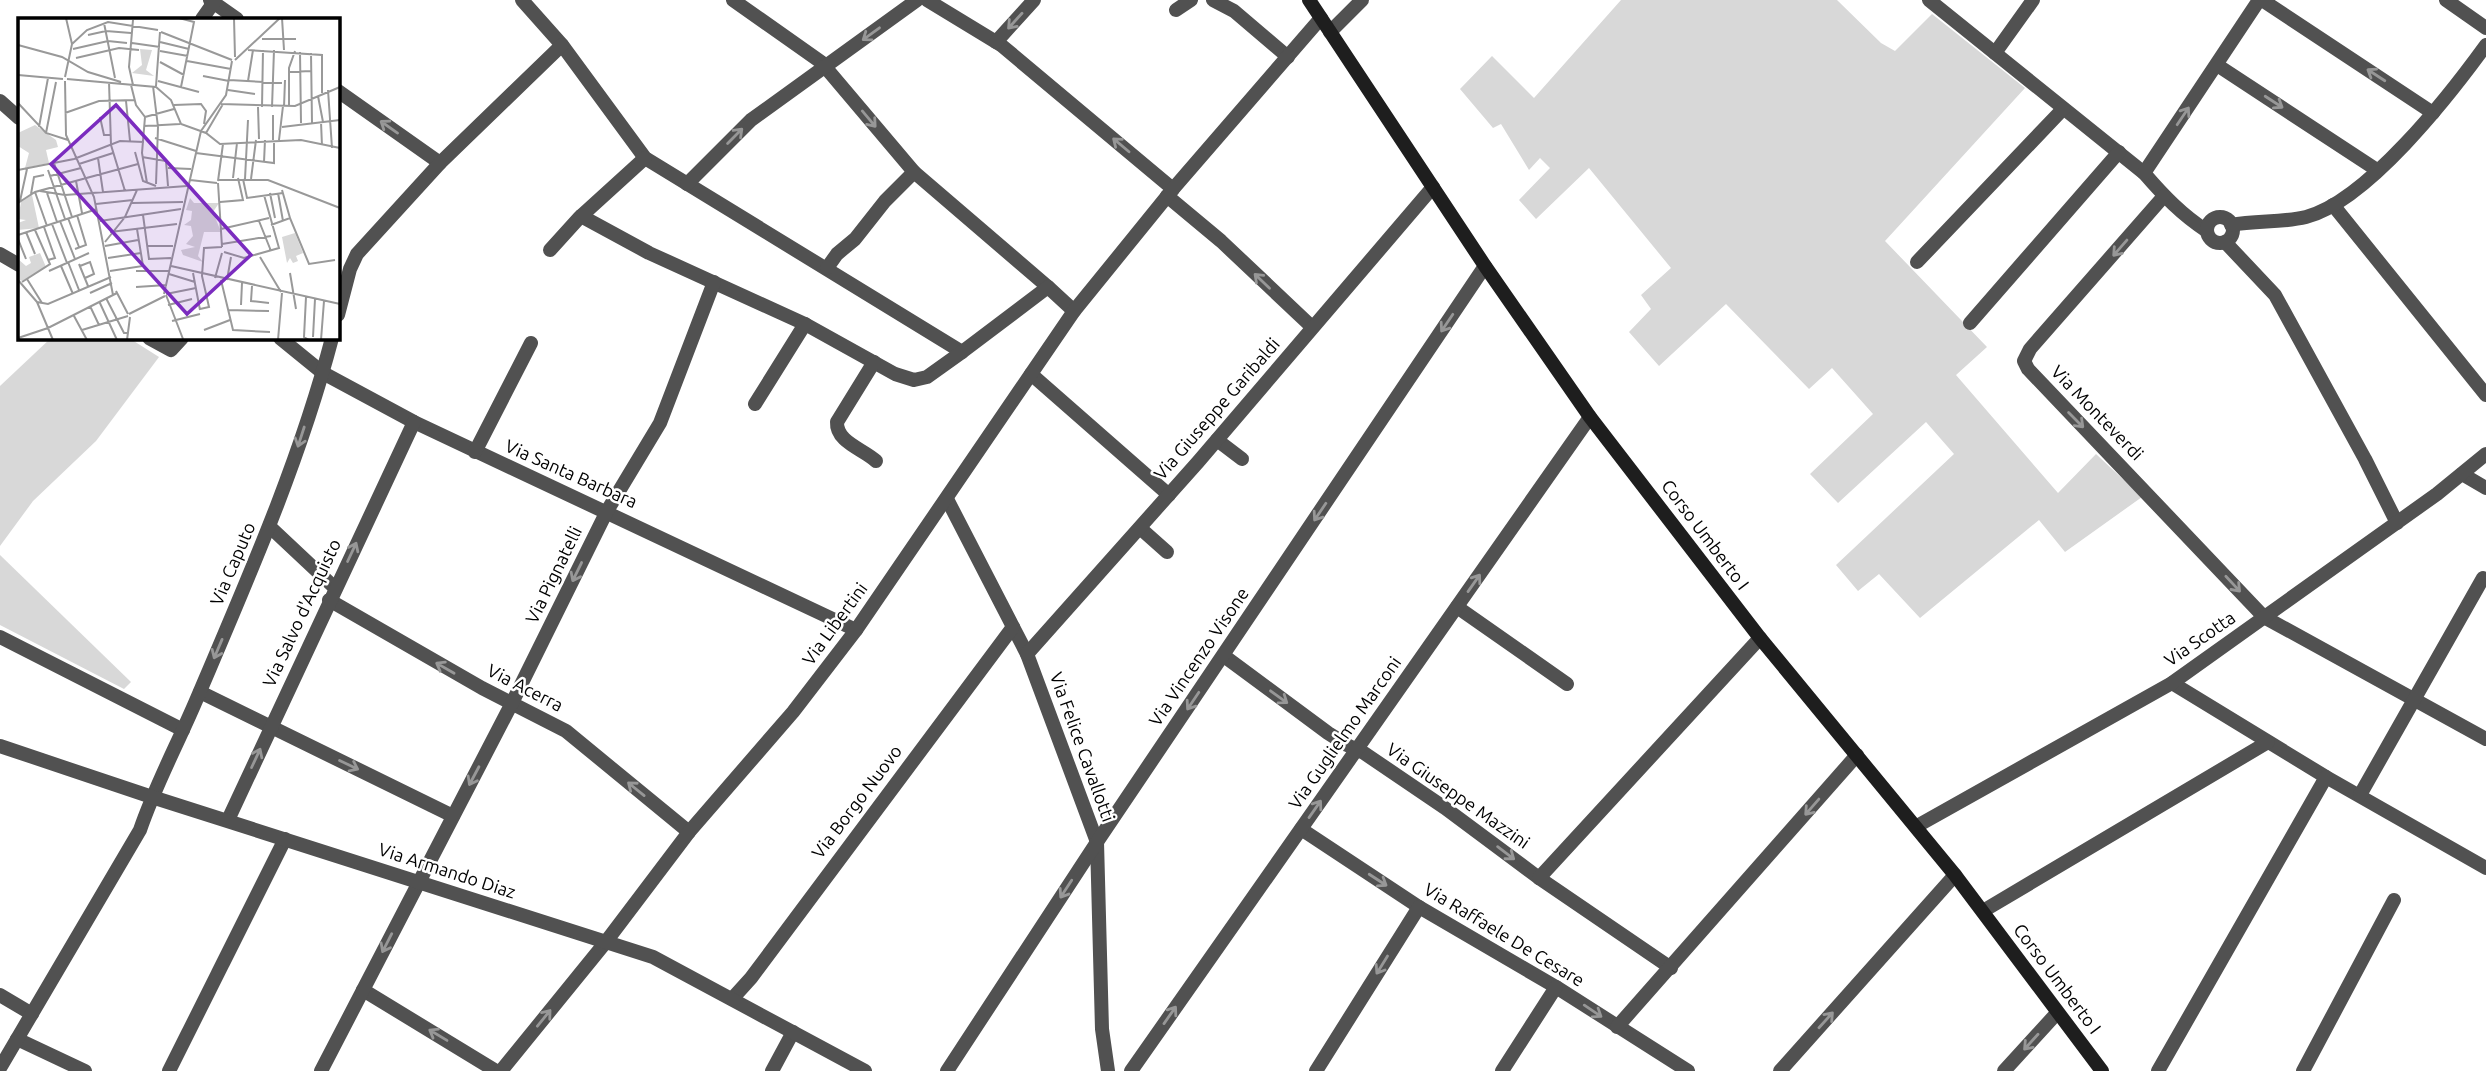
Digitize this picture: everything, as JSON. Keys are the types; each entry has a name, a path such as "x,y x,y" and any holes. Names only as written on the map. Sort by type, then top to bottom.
{"main road":[{"name":"Corso Umberto I","path":"1309,0 1485,266 1590,417 1760,638 1917,826 2102,1071"}],"street":[{"path":"733,0 825,67 914,172 1074,311"},
{"path":"687,184 751,120 917,0"},
{"path":"926,0 996,42 1170,192 1312,327"},
{"path":"996,42 1034,0"},
{"path":"1176,10 1192,0"},
{"path":"1213,0 1234,11 1287,57"},
{"path":"1330,32 1362,0"},
{"path":"1929,0 2144,173 2188,219 2207,230 2213,241 2225,242 2275,295 2365,458 2397,523"},
{"path":"1995,53 2032,0"},
{"path":"2144,173 2261,0 2433,113"},
{"path":"2446,0 2486,28"},
{"path":"203,18 212,1 236,18"},
{"path":"530,2 645,158 962,352"},
{"name":"Via Libertini","path":"499,1071 604,943 689,832 793,712 856,630 1074,311 1170,192 1321,18"},
{"path":"340,307 350,269 357,254 440,163 562,45"},
{"path":"2231,225 2252,220 2307,216 2333,205 2377,170 2433,113 2486,45"},
{"path":"2217,65 2377,170"},
{"path":"340,92 440,163"},
{"path":"0,102 18,117"},
{"path":"1917,262 2063,109"},
{"path":"1970,323 2119,152"},
{"path":"550,250 581,216 645,158"},
{"path":"827,268 914,172"},
{"name":"Via Giuseppe Garibaldi","path":"1027,654 1217,440 1433,187"},
{"name":"Via Monteverdi","path":"2164,196 2030,349 2024,361 2057,401 2264,617"},
{"path":"2333,205 2486,395"},
{"path":"581,216 649,253 805,324 895,374 914,380 927,377 1048,287"},
{"path":"2207,230 2210,222 2217,218 2225,219 2231,225 2232,232 2225,242"},
{"path":"0,254 18,264"},
{"name":"Via Vincenzo Visone","path":"947,1071 1097,842 1485,266"},
{"name":"Via Pignatelli","path":"321,1071 512,703 607,511 660,423 714,282"},
{"path":"755,404 805,324"},
{"path":"153,340 171,350 180,340"},
{"name":"Via Santa Barbara","path":"282,340 323,373 414,422 856,630"},
{"name":"Via Caputo","path":"0,1068 141,830 152,797 270,527 323,373 331,340"},
{"path":"475,452 531,343"},
{"path":"874,362 837,422 836,430 840,437 876,461"},
{"path":"1031,374 1169,495"},
{"name":"Via Guglielmo Marconi","path":"1131,1071 1590,417"},
{"name":"Via Salvo d'Acquisto","path":"228,820 414,422"},
{"path":"1217,440 1242,459"},
{"name":"Via Scotta","path":"1917,826 2172,683 2397,523 2486,454"},
{"path":"2462,474 2486,488"},
{"name":"Via Felice Cavallotti","path":"947,499 1027,654 1097,842 1102,1029 1108,1071"},
{"name":"Via Acerra","path":"270,527 332,594 482,688 566,731 689,832"},
{"path":"1140,528 1167,552"},
{"path":"2360,795 2483,579"},
{"path":"1457,607 1567,684"},
{"path":"2264,617 2486,739"},
{"name":"Via Borgo Nuovo","path":"732,999 751,978 1013,627"},
{"path":"0,637 183,730"},
{"path":"1539,877 1760,638"},
{"name":"Via Giuseppe Mazzini","path":"1224,656 1347,746 1357,749 1445,808 1671,968"},
{"path":"2172,683 2326,778 2486,868"},
{"path":"200,692 453,816"},
{"path":"1983,911 2268,742"},
{"name":"Via Armando Diaz","path":"0,746 653,957 865,1071"},
{"path":"1617,1027 1857,755"},
{"path":"2158,1071 2326,778"},
{"name":"Via Raffaele De Cesare","path":"1301,829 1419,907 1556,987 1688,1071"},
{"path":"169,1071 285,839"},
{"path":"1780,1071 1955,875"},
{"path":"2302,1071 2394,900"},
{"path":"1316,1071 1419,907"},
{"path":"1502,1071 1556,987"},
{"path":"363,989 499,1071"},
{"path":"0,995 32,1014"},
{"path":"2004,1071 2057,1013"},
{"path":"772,1071 793,1032"},
{"path":"17,1039 85,1071"}],"shaded area":[{"path":"1621,0 1837,0 1881,43 1895,51 1932,14 2025,88 1885,241 1987,347 1956,375 2058,493 2096,454 2142,497 2065,552 2039,520 1920,618 1879,574 1858,591 1836,565 1954,454 1926,422 1838,503 1810,474 1873,414 1832,368 1809,389 1726,304 1659,366 1629,332 1651,309 1641,295 1671,268 1589,168 1536,219 1519,200 1550,168 1540,158 1529,170 1501,124 1493,128 1460,89 1492,56 1534,98"},
{"path":"49,340 132,340 159,357 96,441 33,501 0,546 0,386"},
{"path":"0,555 131,682 124,689 0,625"}]}
